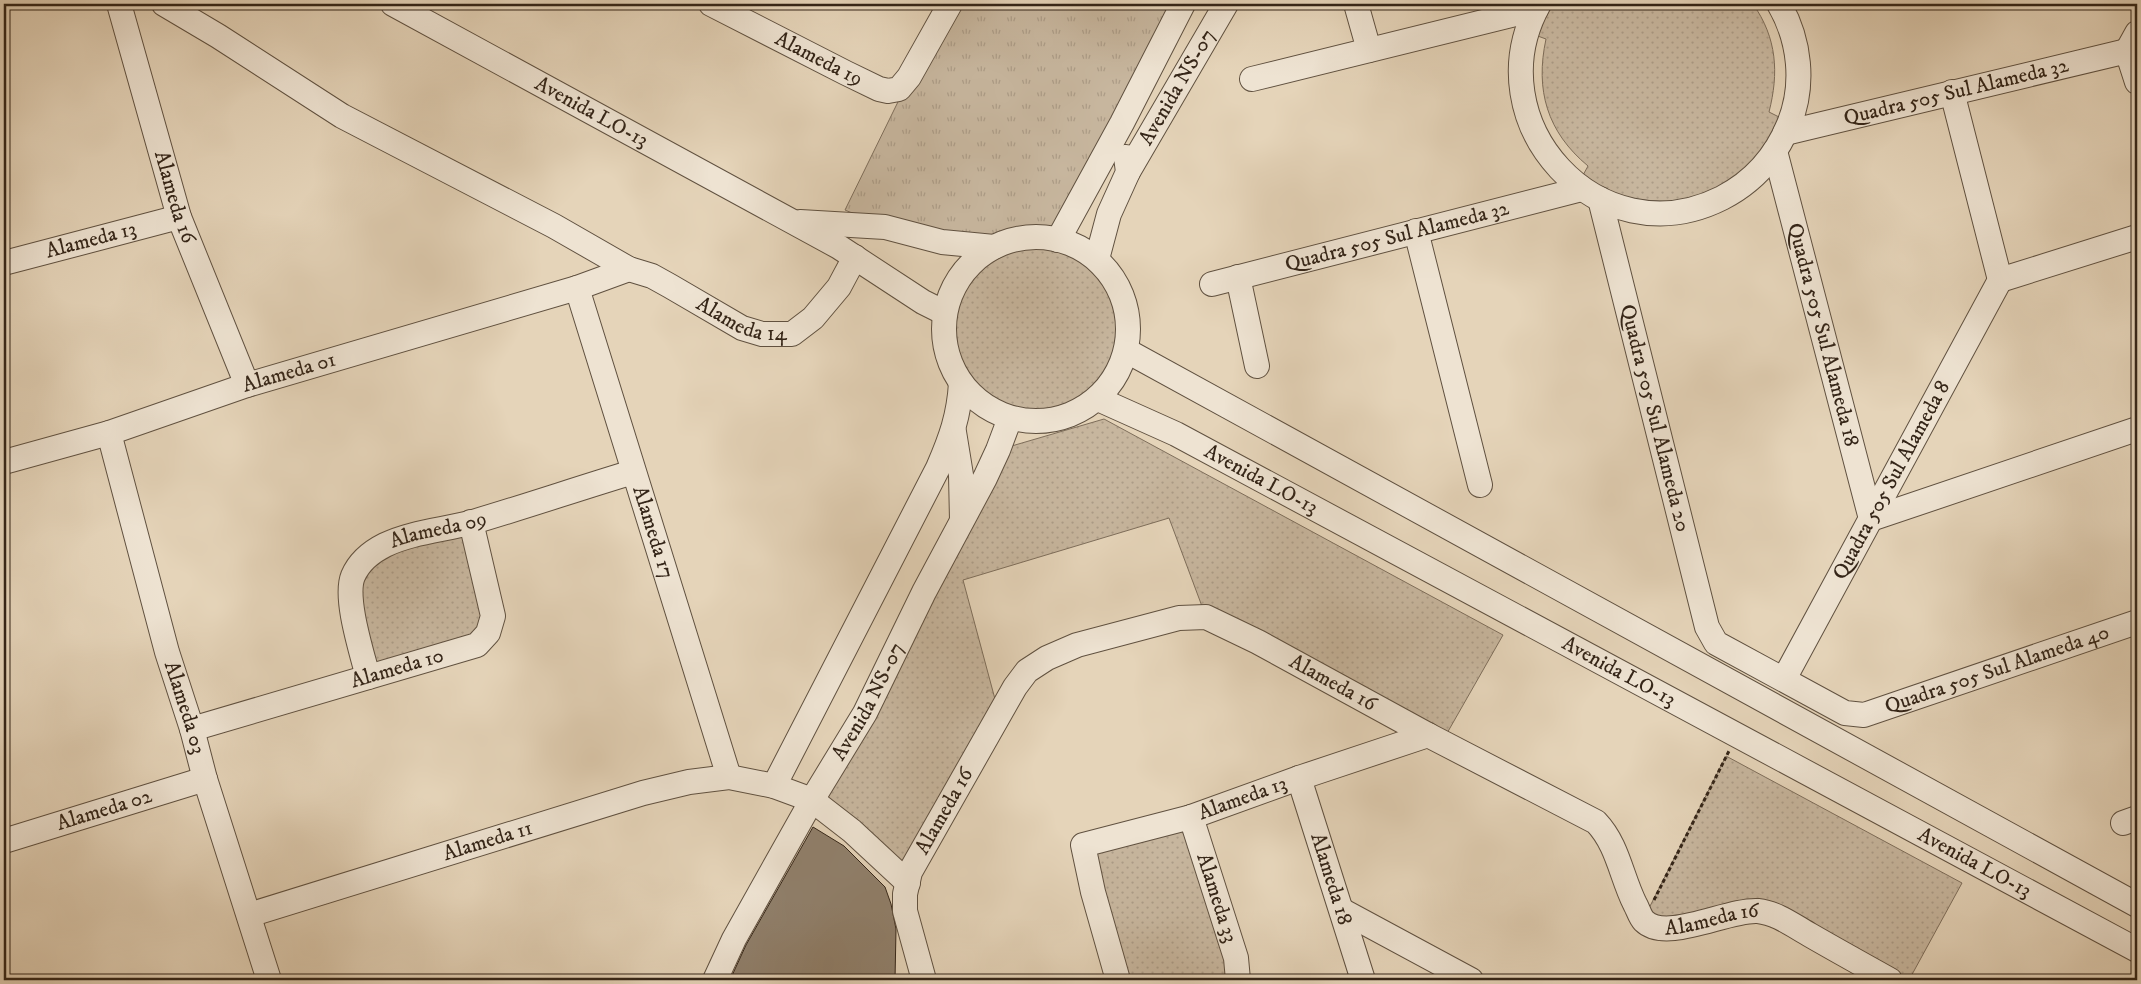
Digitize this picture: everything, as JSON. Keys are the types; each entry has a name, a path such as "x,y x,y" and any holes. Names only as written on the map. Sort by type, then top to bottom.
{"street":[{"name":"Alameda 16","path":"118,4 179,217 246,385"},
{"name":"Alameda 14","path":"164,4 218,36 342,116 554,226 629,269 652,276 742,328 762,334 792,334 814,318 834,293 855,256"},
{"name":"Avenida LO-13","path":"393,4 855,256 923,302 945,313"},
{"name":"Alameda 19","path":"711,4 737,10 870,85 888,91 899,89 905,84 950,4"},
{"name":"Avenida NS-07","path":"1058,240 1122,123 1183,4"},
{"name":"Avenida NS-07","path":"1097,259 1109,214 1128,172 1226,4"},
{"path":"1356,4 1369,50"},
{"path":"1537,6 1525,37 1520,71 1524,104 1532,130 1542,148 1555,165 1591,194 1627,208 1662,212 1697,208 1729,194 1757,173 1780,142 1797,98 1798,72 1797,51 1792,30 1779,4"},
{"path":"1252,79 1492,20 1537,6"},
{"path":"1492,20 1511,26 1525,37"},
{"path":"2132,42 2137,82"},
{"name":"Quadra 505 Sul Alameda 32","path":"1780,142 1829,122 1952,92 2132,42"},
{"path":"1952,92 2000,280 2137,237"},
{"path":"1797,98 1813,116 1829,122"},
{"name":"Avenida NS-07","path":"1122,123 1128,172"},
{"name":"Quadra 505 Sul Alameda 18","path":"1780,142 1785,188 1871,519"},
{"path":"1540,200 1550,186 1555,165"},
{"path":"1757,173 1773,176 1785,188"},
{"name":"Quadra 505 Sul Alameda 32","path":"1212,284 1540,200 1591,194"},
{"name":"Quadra 505 Sul Alameda 20","path":"1591,194 1612,245 1711,636 1716,642 1784,680"},
{"path":"1612,245 1617,224 1627,208"},
{"name":"Alameda 13","path":"4,263 179,217"},
{"name":"Avenida LO-13","path":"791,221 885,227 942,242 994,247"},
{"path":"1416,231 1480,486"},
{"path":"1036,237 1058,240 1078,247 1097,259 1113,278 1124,301 1129,326 1127,352 1110,386 1098,400 1071,415 1041,422 1010,418 986,406 975,398 961,383 951,365 945,345 945,313 954,287 964,271 978,257 994,247 1022,238 1036,237"},
{"name":"Alameda 01","path":"4,462 109,433 246,385 577,288 629,269"},
{"path":"1238,277 1257,366"},
{"name":"Quadra 505 Sul Alameda 8","path":"1784,680 2000,280"},
{"name":"Alameda 17","path":"577,288 729,777"},
{"name":"Avenida LO-13","path":"1127,352 2137,906"},
{"name":"Avenida NS-07","path":"774,786 929,485 954,432 960,407 961,383"},
{"name":"Avenida LO-13","path":"1098,400 1176,434 2137,950"},
{"name":"Avenida NS-07","path":"715,980 734,939 812,800 865,713 924,592 995,457 1010,418"},
{"path":"1871,519 2137,429"},
{"path":"954,432 960,475 962,522"},
{"name":"Alameda 03","path":"109,433 166,652 192,729 205,779 249,915 274,977"},
{"name":"Alameda 09","path":"368,677 350,600 350,586 353,576 362,561 371,552 386,544 418,534 471,522 633,472"},
{"name":"Alameda 10","path":"192,729 477,646 484,640 493,616 471,522"},
{"name":"Alameda 16","path":"924,980 906,911 905,894 910,872 1015,687 1027,671 1046,658 1077,645 1178,618 1206,618 1258,642 1428,735 1596,822 1607,834 1631,897 1643,920 1655,928 1670,929 1746,912 1770,914 1890,980"},
{"name":"Quadra 505 Sul Alameda 40","path":"1784,680 1845,713 1857,716 1870,714 2137,622"},
{"name":"Alameda 13","path":"1118,980 1088,872 1083,845 1191,817 1299,778 1428,735"},
{"name":"Alameda 11","path":"249,915 643,793 689,782 729,777 774,786 812,800 852,831 908,883"},
{"name":"Alameda 18","path":"1299,778 1343,911 1363,980"},
{"name":"Alameda 02","path":"4,841 205,779"},
{"name":"Alameda 33","path":"1191,817 1236,958 1238,980"},
{"path":"1343,911 1472,980"}],"path":[{"path":"1643,920 1737,735"}],"green space":[{"path":"950,4 1188,4 1058,240 994,247 885,227 845,210 918,61"},
{"path":"1550,4 1753,4 1767,30 1774,56 1774,83 1769,112 1781,118 1767,145 1743,172 1710,192 1674,202 1627,199 1582,177 1588,166 1563,139 1554,124 1544,93 1542,76 1546,39 1535,35"},
{"path":"1046,238 1072,244 1102,264 1122,294 1127,311 1127,347 1122,364 1102,394 1080,410 1064,417 1028,420 1010,417 994,410 979,400 966,387 956,372 949,356 946,320 949,302 956,286 966,271 979,258 994,248 1010,241"},
{"path":"1104,419 1503,635 1442,742 1206,617 1169,518 963,580 999,714 908,883 812,800 998,450"},
{"path":"471,522 490,628 368,677 356,572 371,552"},
{"path":"1726,756 1962,883 1909,980 1890,980 1780,919 1643,920"},
{"path":"1185,823 1232,980 1130,980 1086,844"}],"building":[{"path":"813,827 844,846 885,887 896,929 895,980 730,980 746,945"}]}
